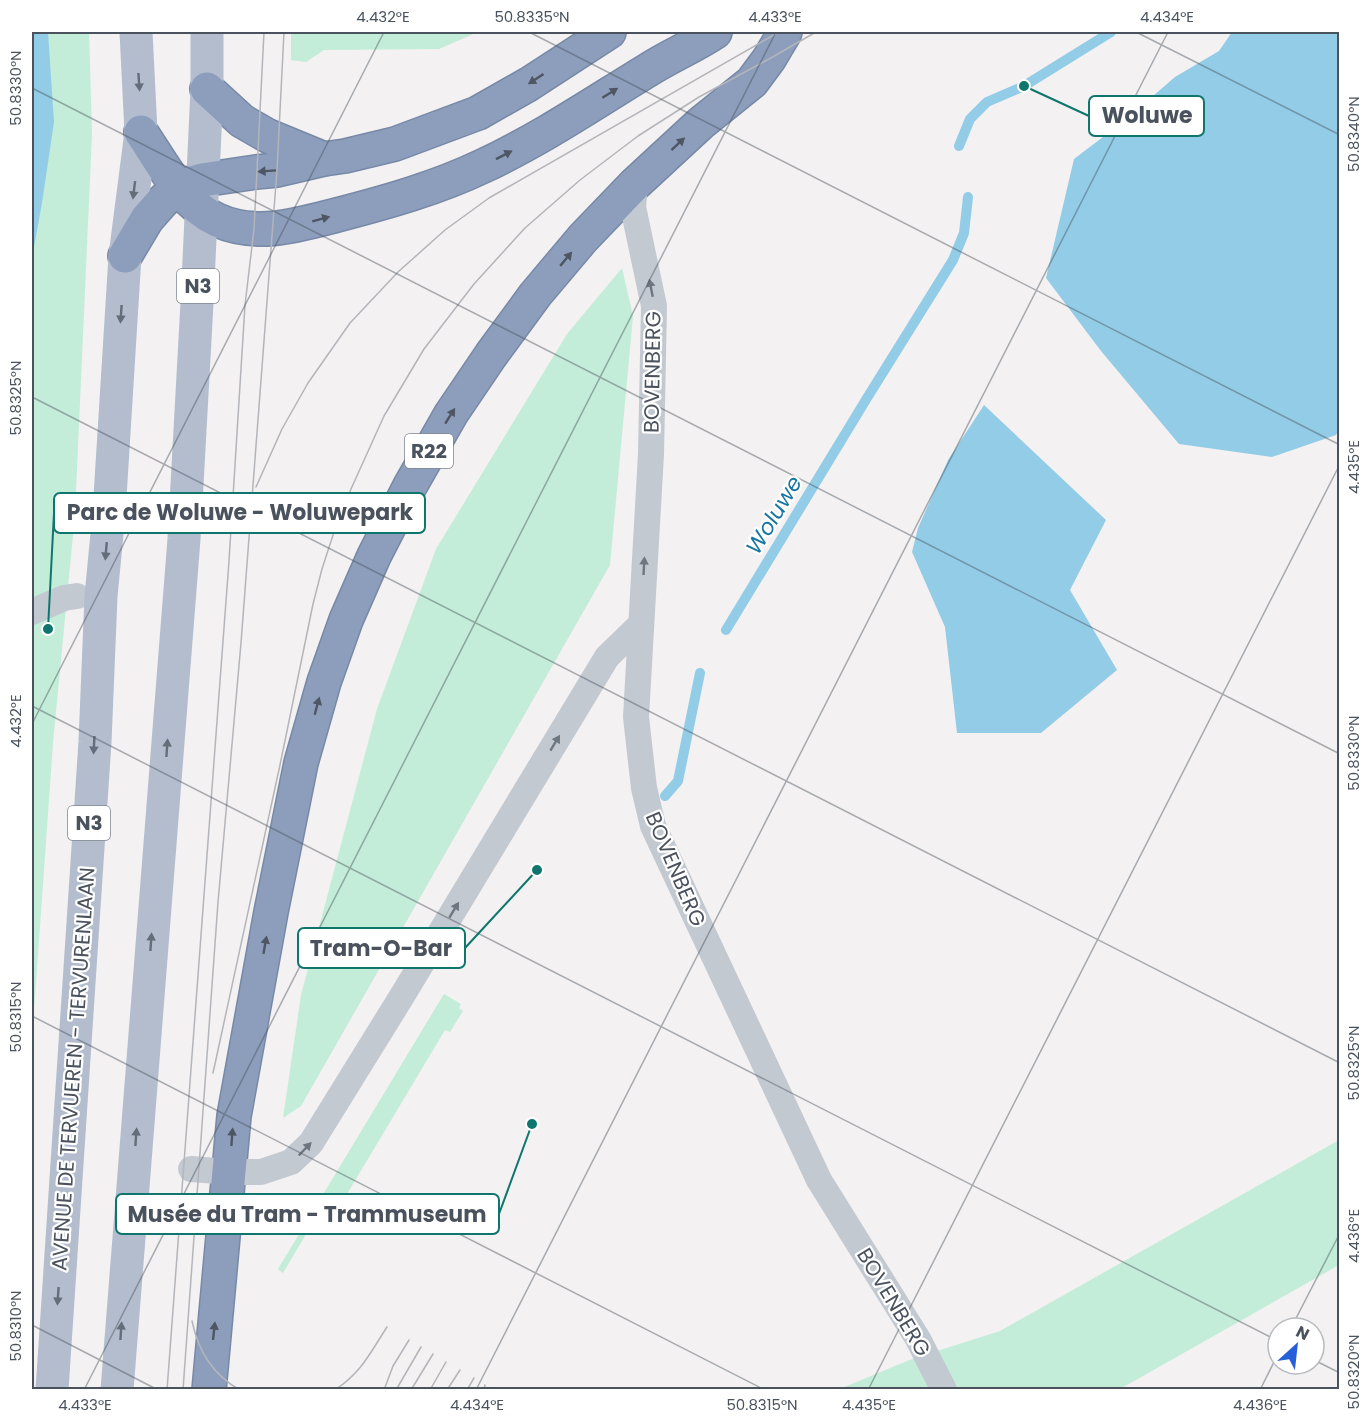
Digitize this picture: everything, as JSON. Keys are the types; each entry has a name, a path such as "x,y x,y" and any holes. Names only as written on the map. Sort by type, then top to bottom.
{"highway":[{"path":"125,256 147,219 162,202 256,172 277,170 395,144 478,113 530,84 609,32"},
{"path":"141,132 218,220 238,227 254,229 304,224 406,196 484,166 542,136 651,68 715,32"},
{"name":"R22","path":"230,1172 234,1116 273,902 302,763 324,682 350,611 374,556 451,414 535,295 583,238 635,184 701,123 752,82 785,32"},
{"path":"207,89 242,121 268,136 324,159"},
{"path":"209,1389 230,1172"}],"main road":[{"name":"AVENUE DE TERVUEREN - TERVURENLAAN","path":"52,1389 95,742 101,596 109,513 125,256 141,132 136,32"},
{"name":"N3","path":"117,1389 184,539 194,193 207,89 207,32"}],"street":[{"name":"BOVENBERG","path":"635,184 633,207 654,306 651,454 636,717 644,788 653,826 819,1180 918,1339 944,1389"},
{"path":"32,612 64,598 77,596"},
{"path":"191,1169 261,1172 291,1162 311,1143 607,657 640,625"}],"green space":[{"path":"32,32 89,32 92,134 75,514 53,743 32,1039"},
{"path":"291,32 478,32 439,49 324,50 306,62 291,60"},
{"path":"622,268 633,316 610,565 301,1106 283,1118 301,995 377,709 436,549 567,334"},
{"path":"444,994 461,1004 459,1008 463,1011 450,1032 445,1030 341,1204 328,1197 283,1273 278,1269"},
{"path":"1339,1140 1339,1265 1120,1389 837,1390 912,1359 1000,1331"}],"water":[{"path":"32,32 48,32 54,122 32,258"},
{"path":"1232,32 1339,32 1339,429 1336,435 1272,457 1179,444 1101,351 1046,278 1074,159 1124,121 1175,77 1219,51"},
{"path":"984,405 1106,520 1070,590 1117,670 1041,733 957,733 945,627 912,552 918,528 948,460"}],"waterway":[{"name":"Woluwe","path":"959,146 970,119 987,102 1024,86 1111,32"},
{"name":"Woluwe","path":"726,630 953,260 964,233 968,197"},
{"name":"Woluwe","path":"665,796 678,781 700,673"}],"tram line":[{"path":"167,1390 229,561 245,305 254,229 264,32"},
{"path":"183,1390 218,902 241,643 277,170 284,32"},
{"path":"256,487 282,429 308,383 350,323 398,272 445,230 489,198 779,32"},
{"path":"213,1073 322,569 351,489 384,416 424,349 474,284 525,228 580,180 638,136 699,97 816,32"},
{"path":"192,1321 198,1342 208,1361 222,1377 240,1390"},
{"path":"335,1390 359,1369 387,1327"},
{"path":"384,1390 393,1366 409,1340"},
{"path":"396,1390 421,1347"},
{"path":"411,1390 433,1354"},
{"path":"430,1390 446,1362"},
{"path":"447,1390 460,1370"},
{"path":"467,1390 474,1378"},
{"path":"484,1390 485,1385"}],"place":[{"name":"Woluwe","path":"1024,86"},
{"name":"Parc de Woluwe - Woluwepark","path":"48,629"},
{"name":"Tram-O-Bar","path":"537,870"},
{"name":"Musée du Tram - Trammuseum","path":"532,1124"}]}
